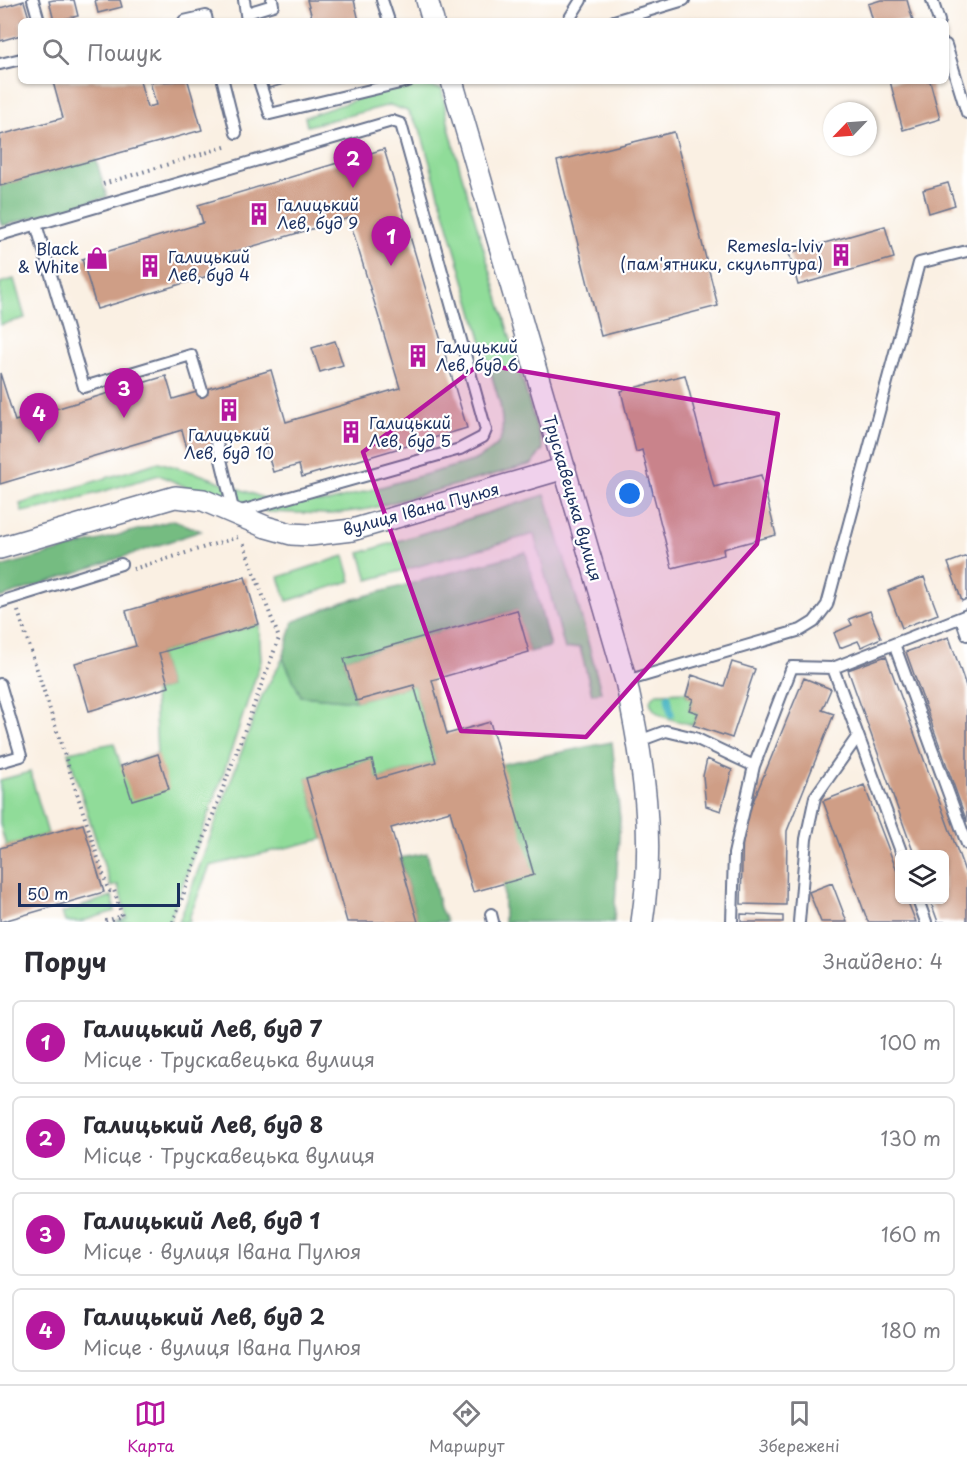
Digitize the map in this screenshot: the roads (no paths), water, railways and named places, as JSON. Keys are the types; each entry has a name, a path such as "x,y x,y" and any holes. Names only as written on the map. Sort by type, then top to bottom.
{"street":[{"path":"427,0 432,18"},
{"name":"Трускавецька вулиця","path":"453,84 626,681 644,772 648,822 646,895 642,922"},
{"name":"вулиця Івана Пулюя","path":"0,548 175,497 203,500 266,527 291,534 310,535 352,530 565,468"}],"lane":[{"path":"33,0 38,18"},
{"path":"244,0 247,17 273,6 272,0"},
{"path":"382,0 388,18"},
{"path":"570,18 581,0"},
{"path":"624,18 684,0"},
{"path":"932,0 938,18"},
{"path":"949,55 967,113"},
{"path":"0,64 18,60"},
{"path":"223,84 236,133"},
{"path":"260,84 270,114 397,84"},
{"path":"0,235 392,120 401,124 486,430 483,438 460,450 234,513 217,443"},
{"path":"36,224 84,387 191,356 202,391"},
{"path":"626,681 801,630 819,617 827,604 919,263 967,251"},
{"path":"0,602 121,564"},
{"path":"732,922 734,854 754,766 792,667 833,668 964,616 967,635"},
{"path":"894,644 967,844"},
{"path":"833,668 900,850"},
{"path":"0,684 21,756 0,762"},
{"path":"639,741 666,731 685,735 754,766"},
{"path":"799,922 806,839 814,797 858,736"},
{"path":"920,904 927,922"}],"waterway":[{"path":"668,697 671,714"}],"place":[{"name":"Галицький Лев, буд 8","path":"353,188"},
{"name":"Галицький Лев, буд 9","path":"259,214"},
{"name":"Remesla-lviv (пам'ятники, скульптура)","path":"841,255"},
{"name":"Black & White","path":"97,258"},
{"name":"Галицький Лев, буд 4","path":"150,266"},
{"name":"Галицький Лев, буд 7","path":"391,266"},
{"name":"Галицький Лев, буд 6","path":"418,356"},
{"name":"Галицький Лев, буд 10","path":"229,410"},
{"name":"Галицький Лев, буд 1","path":"124,418"},
{"name":"Галицький Лев, буд 5","path":"351,432"},
{"name":"Галицький Лев, буд 2","path":"39,443"}]}
